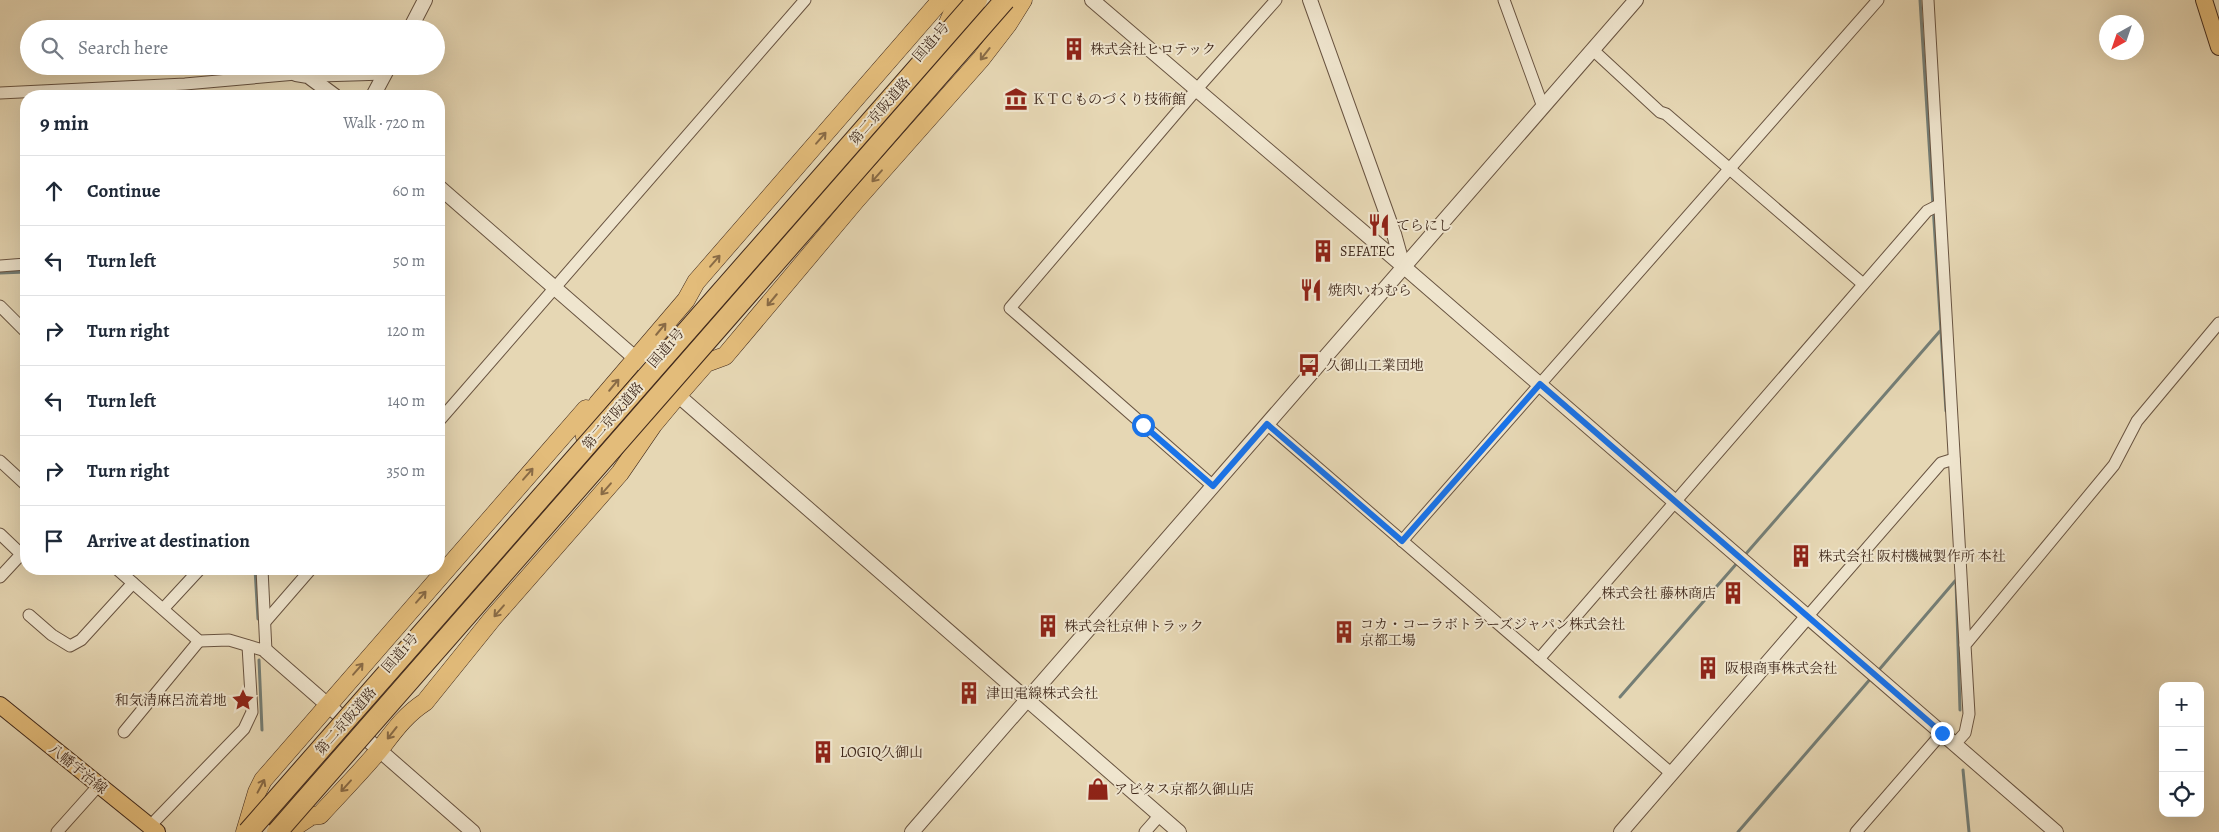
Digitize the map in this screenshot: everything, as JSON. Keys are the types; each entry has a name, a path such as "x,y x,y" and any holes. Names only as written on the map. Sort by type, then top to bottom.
{"highway":[{"path":"586,440 582,428 598,404 642,363 686,300 696,282 941,0"},
{"path":"948,23 958,0"},
{"name":"国道1号","path":"246,832 586,440 642,363 712,294 968,0"},
{"name":"第二京阪道路","path":"246,832 977,0"},
{"path":"374,745 452,643 603,469 725,333 1006,0"},
{"name":"第二京阪道路","path":"285,831 1006,0"},
{"path":"706,363 725,356 1008,24 1023,0"},
{"path":"979,32 1008,24"},
{"path":"686,300 712,294"},
{"path":"285,831 374,745 425,702 492,619 620,473 674,392 706,363 723,340 725,333"},
{"path":"445,563 584,410 598,404"},
{"path":"603,469 625,453 638,448"},
{"path":"246,832 257,792 264,780 390,634 435,575"},
{"path":"390,634 420,631"},
{"path":"412,711 436,679 452,643"}],"main road":[{"path":"2204,0 2219,47"},
{"name":"八幡宇治線","path":"0,705 153,829"}],"street":[{"path":"415,20 425,0"},
{"path":"445,414 805,0"},
{"path":"1092,0 1540,384 2054,831"},
{"path":"1213,486 1010,308 1196,90 1276,0"},
{"path":"1310,0 1394,234 1403,266"},
{"path":"1504,0 1543,107"},
{"path":"912,832 1636,0"},
{"path":"1402,541 1878,0"},
{"path":"1928,0 1969,714 1964,734 1955,744"},
{"path":"1593,50 1660,112 1666,114 1730,168 1863,284"},
{"path":"62,90 185,84 285,75"},
{"path":"302,75 308,76 328,90"},
{"path":"320,76 331,75"},
{"path":"376,90 384,75"},
{"path":"185,84 186,90"},
{"path":"0,93 20,92"},
{"path":"445,192 1179,832"},
{"path":"1539,659 1927,210 1939,205"},
{"path":"0,266 20,264"},
{"path":"0,306 20,326"},
{"path":"1965,645 2114,465 2137,421 2219,323"},
{"path":"1267,424 1672,774"},
{"path":"1621,832 1940,462 1954,459"},
{"path":"0,461 20,479"},
{"path":"0,534 20,549"},
{"path":"0,577 20,556"},
{"path":"124,575 199,641 229,640 266,651 473,832"},
{"path":"163,609 194,575"},
{"path":"262,575 266,651"},
{"path":"265,622 306,575"},
{"path":"29,615 52,635 70,646 81,640 134,583"},
{"path":"124,732 199,641"},
{"path":"153,829 244,729 252,712 248,646"},
{"path":"1856,832 1942,733"},
{"path":"57,832 99,785"},
{"path":"1145,832 1160,815"}],"waterway":[{"path":"1920,0 1946,411"},
{"path":"0,273 20,272"},
{"path":"1744,556 1940,331"},
{"path":"1620,697 1738,562"},
{"path":"255,575 258,619"},
{"path":"1956,580 1960,710"},
{"path":"1878,671 1955,581"},
{"path":"259,660 262,730"},
{"path":"1738,832 1872,677"},
{"path":"1963,770 1969,832"}],"place":[{"name":"株式会社ヒロテック","path":"1074,49"},
{"name":"ＫＴＣものづくり技術館","path":"1016,99"},
{"name":"てらにし","path":"1379,225"},
{"name":"SEFATEC","path":"1323,251"},
{"name":"焼肉いわむら","path":"1311,290"},
{"name":"久御山工業団地","path":"1309,365"},
{"name":"株式会社 阪村機械製作所 本社","path":"1801,556"},
{"name":"株式会社 藤林商店","path":"1733,593"},
{"name":"株式会社京伸トラック","path":"1048,626"},
{"name":"コカ・コーラボトラーズジャパン株式会社 京都工場","path":"1344,632"},
{"name":"阪根商事株式会社","path":"1708,668"},
{"name":"津田電線株式会社","path":"969,693"},
{"name":"和気清麻呂流着地","path":"243,700"},
{"name":"LOGIQ久御山","path":"823,752"},
{"name":"アビタス京都久御山店","path":"1098,789"}],"route":[{"path":"1143,425 1213,486 1267,424 1402,541 1540,384 1942,733"}]}
